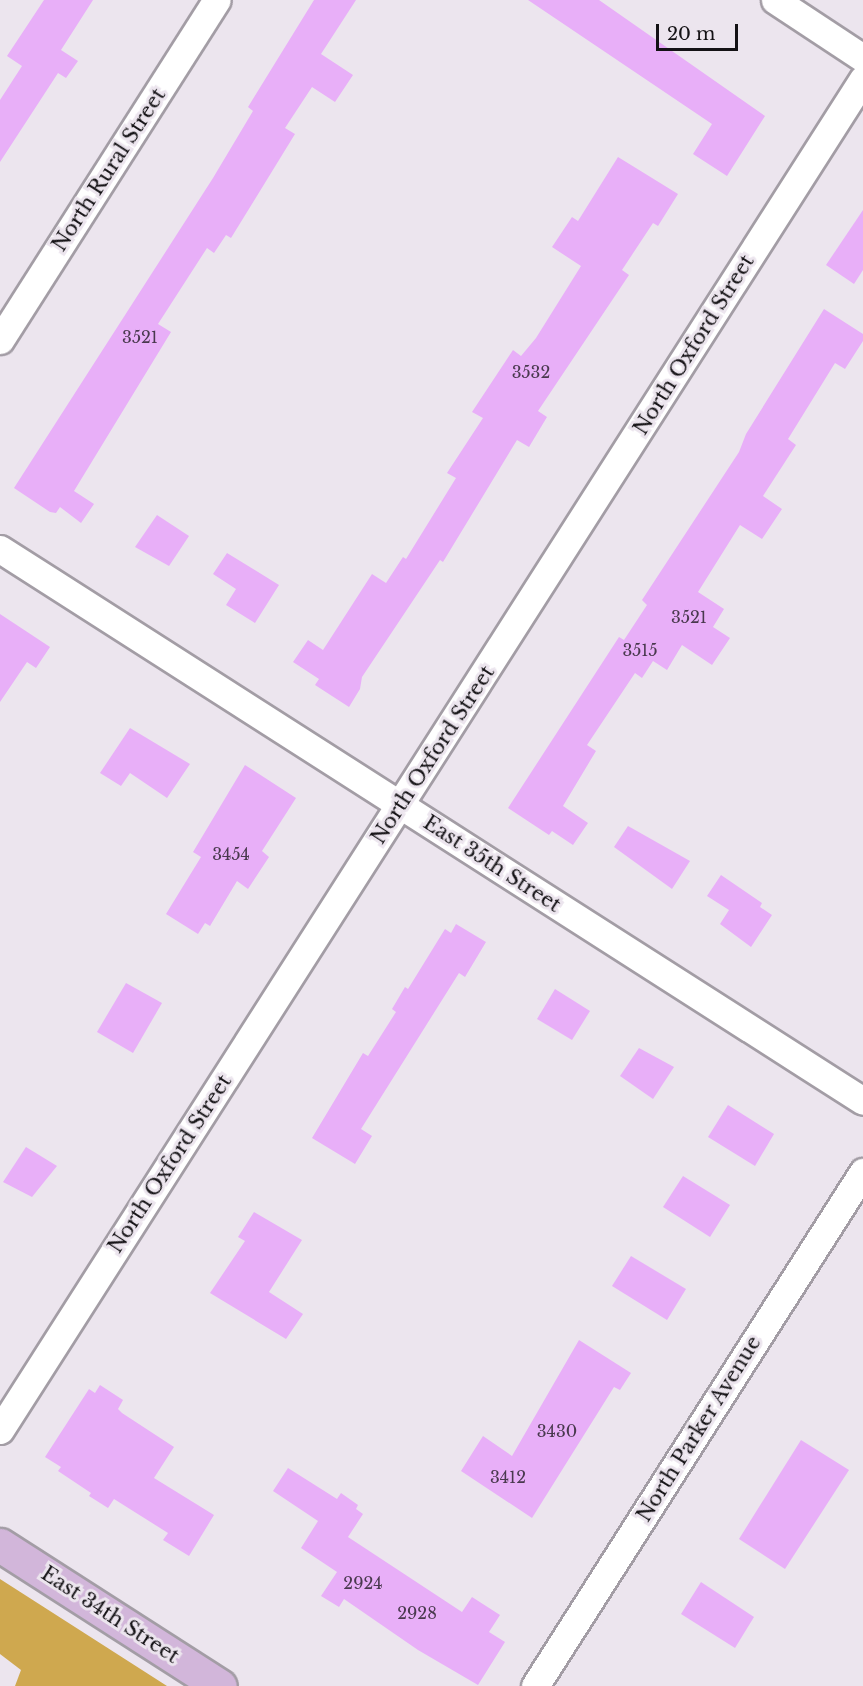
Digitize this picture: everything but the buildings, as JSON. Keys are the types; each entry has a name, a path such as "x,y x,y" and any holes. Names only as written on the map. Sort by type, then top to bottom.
{"main road":[{"name":"East 34th Street","path":"0,1545 220,1686"}],"street":[{"name":"North Rural Street","path":"0,340 217,0"},
{"path":"775,0 863,58"},
{"name":"North Oxford Street","path":"0,1430 401,806 863,79"},
{"name":"East 35th Street","path":"0,549 863,1101"},
{"name":"North Parker Avenue","path":"535,1686 863,1172"}],"shaded area":[{"path":"0,1579 167,1686 15,1686 21,1670 0,1654"}]}
